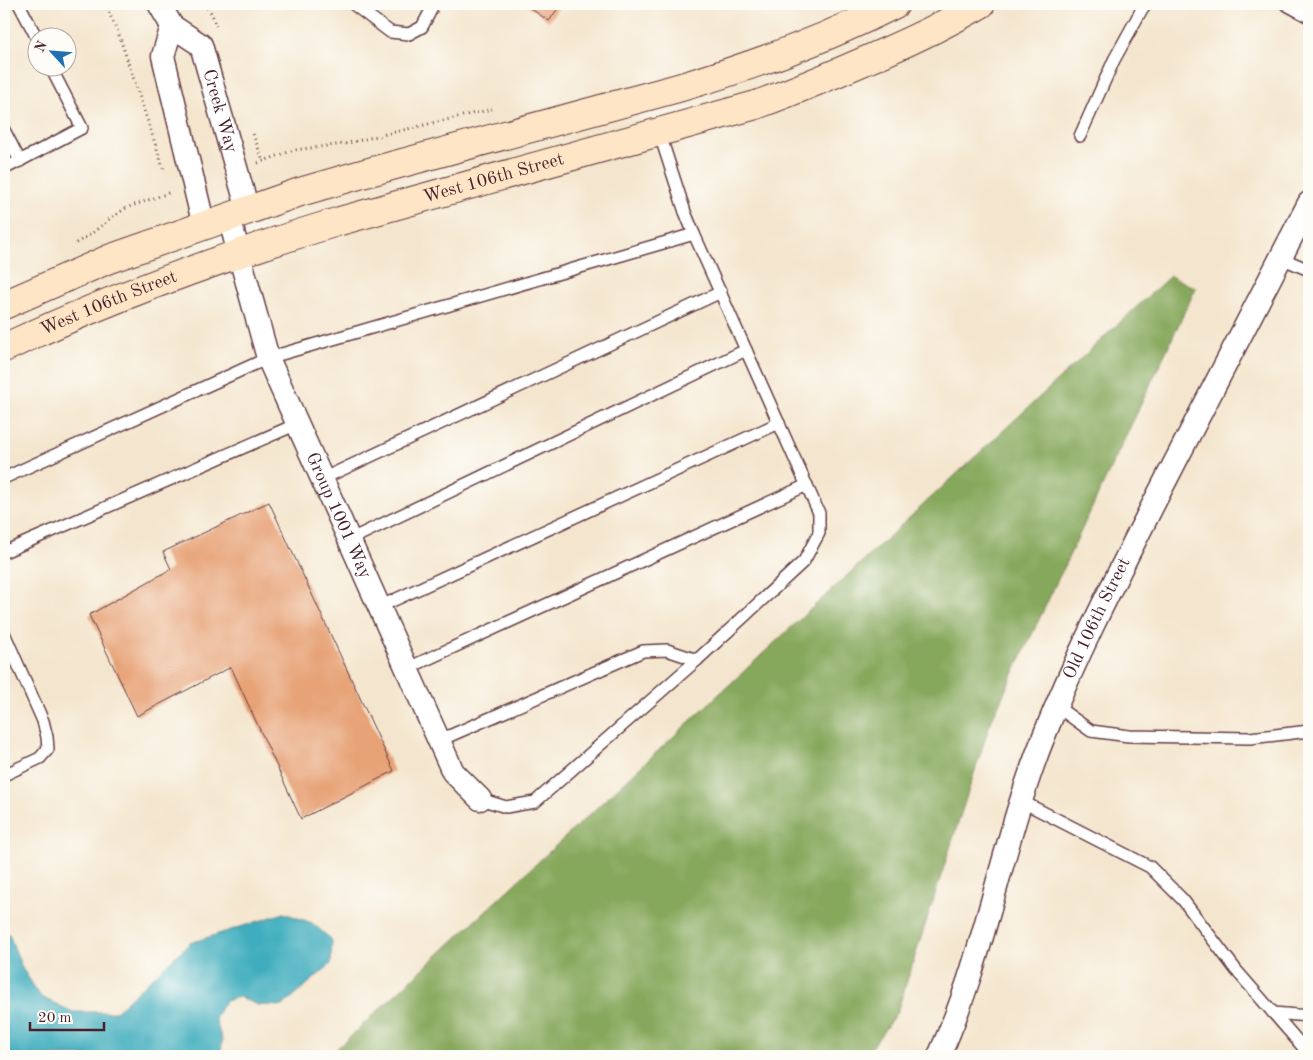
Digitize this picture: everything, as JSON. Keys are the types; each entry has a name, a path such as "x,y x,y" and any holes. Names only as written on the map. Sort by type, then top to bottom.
{"street":[{"name":"Creek Way","path":"160,4 172,26 201,45 239,213"},
{"path":"4,304 109,260 300,192 724,74 809,43 895,4"},
{"name":"West 106th Street","path":"4,348 48,327 121,297 272,242 340,221 756,105 798,90 914,39 981,4"},
{"path":"172,26 163,56 204,226"},
{"name":"Old 106th Street","path":"939,1056 947,1039 980,943 1032,764 1056,706 1124,562 1309,203"},
{"name":"Group 1001 Way","path":"239,213 238,254 268,358 438,741 453,772 480,799"}],"lane":[{"path":"19,4 32,28"},
{"path":"352,4 390,32 409,34 422,27 431,10 430,4"},
{"path":"1080,136 1114,60 1146,4"},
{"path":"1285,4 1309,17"},
{"path":"4,169 82,128 56,78"},
{"path":"4,130 20,160"},
{"path":"480,799 506,807 535,802 697,660 804,561 819,533 819,513 694,234 659,132"},
{"path":"4,478 268,358 694,234"},
{"path":"1281,258 1309,270"},
{"path":"322,479 720,292"},
{"path":"349,540 746,350"},
{"path":"379,607 779,423"},
{"path":"4,552 297,424"},
{"path":"406,669 807,485"},
{"path":"4,633 43,721 48,749 40,758 4,775"},
{"path":"438,741 643,651 667,650 697,660"},
{"path":"1056,706 1091,730 1129,736 1250,738 1309,731"},
{"path":"1021,801 1150,867 1183,900 1236,970 1309,1054"},
{"path":"1273,1013 1309,1016"}],"path":[{"path":"103,4 118,32 165,173"},
{"path":"263,161 294,150 344,144 500,107"},
{"path":"74,244 126,208 171,192"}],"green space":[{"path":"1170,276 1196,288 991,721 897,1012 866,1056 329,1056"}],"water":[{"path":"284,913 312,923 332,940 331,964 282,1006 258,1005 239,997 225,1001 215,1018 222,1040 221,1056 4,1056 4,930 9,934 22,968 41,997 73,1012 115,1012 190,943"}],"building":[{"path":"524,4 561,4 549,21"},
{"path":"269,502 394,771 301,819 231,667 137,716 89,615 171,569 163,552"}]}
